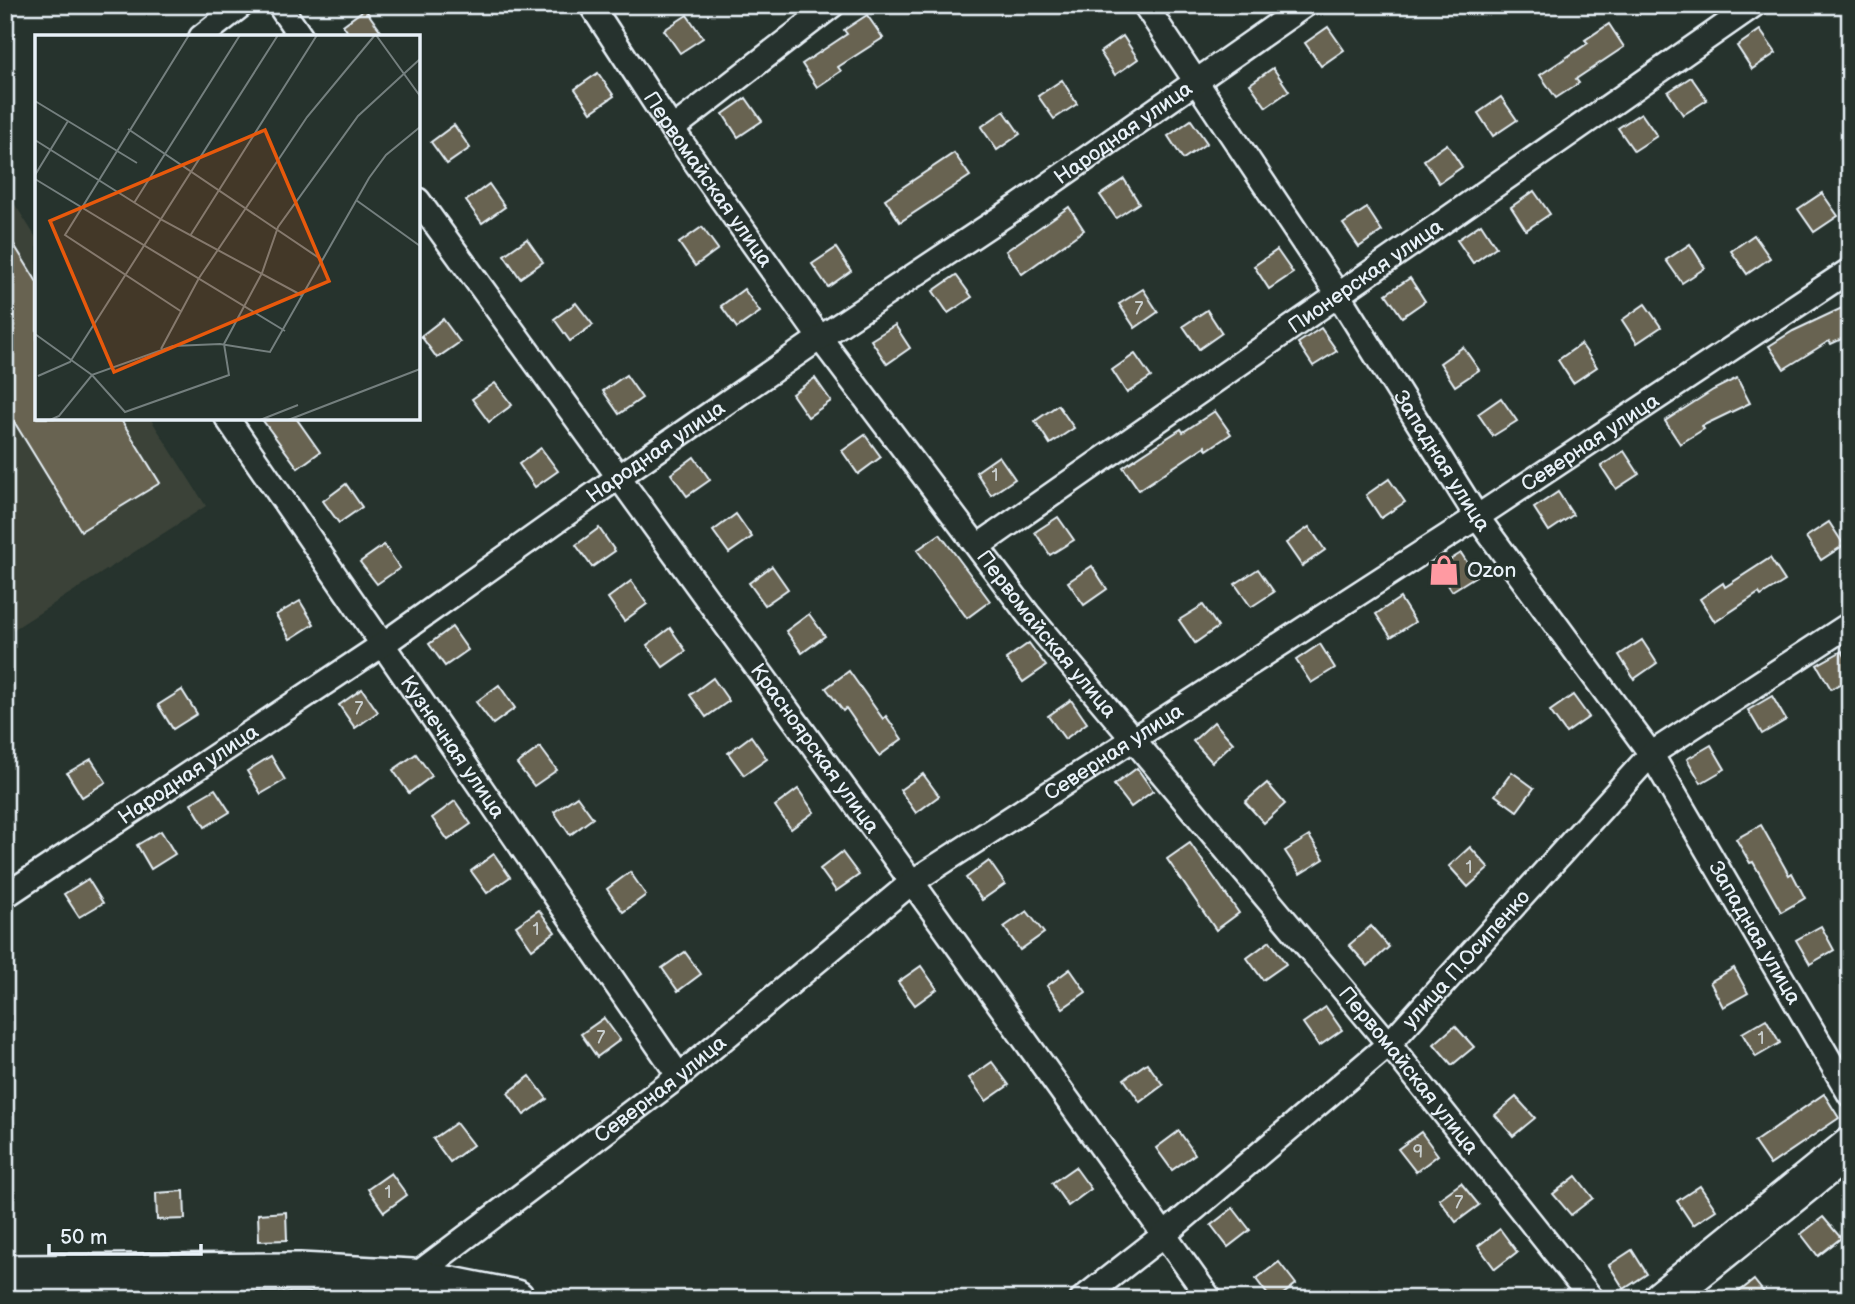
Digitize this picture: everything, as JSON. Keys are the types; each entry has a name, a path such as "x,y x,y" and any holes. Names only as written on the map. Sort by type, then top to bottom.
{"main road":[{"path":"1662,1299 1850,1147"},
{"path":"5,1273 299,1272 412,1278 513,1297"}],"street":[{"path":"204,35 242,5"},
{"path":"279,5 300,35"},
{"name":"Первомайская улица","path":"591,5 672,129 820,338 1028,614 1389,1044 1592,1299"},
{"path":"672,129 833,5"},
{"name":"Западная улица","path":"1145,5 1339,296 1477,517 1651,754 1850,1095"},
{"name":"Народная улица","path":"5,897 382,645 617,478 1020,205 1305,5"},
{"name":"Пионерская улица","path":"978,546 1754,5"},
{"name":"Красноярская улица","path":"420,203 1210,1299"},
{"name":"Северная улица","path":"412,1278 679,1076 912,882 1477,517 1850,270"},
{"name":"Кузнечная улица","path":"228,420 679,1076"},
{"name":"улица П.Осипенко","path":"1082,1299 1165,1234 1389,1044 1651,754 1850,624"}],"shaded area":[{"path":"5,189 35,236 35,420 151,420 206,506 5,635"}],"building":[{"path":"365,9 384,35 350,35 343,25"},
{"path":"687,15 703,38 680,53 664,30"},
{"path":"867,15 883,38 838,67 841,71 817,87 802,64 847,34 844,30"},
{"path":"1609,24 1624,47 1576,79 1579,83 1556,98 1540,75 1588,43 1585,40"},
{"path":"1328,27 1344,50 1321,66 1305,43"},
{"path":"1760,30 1776,53 1752,69 1737,46"},
{"path":"1123,36 1138,59 1115,75 1100,52"},
{"path":"1273,68 1289,91 1266,107 1250,84"},
{"path":"598,73 614,96 591,112 575,89"},
{"path":"1691,77 1707,100 1683,115 1668,92"},
{"path":"1062,80 1077,104 1054,119 1038,96"},
{"path":"1501,97 1517,120 1493,136 1478,113"},
{"path":"746,98 762,121 738,137 723,114"},
{"path":"1004,111 1020,134 997,150 981,127"},
{"path":"1641,113 1657,136 1634,151 1618,128"},
{"path":"1191,120 1207,143 1183,159 1168,136"},
{"path":"454,125 470,148 447,164 431,142"},
{"path":"1447,144 1462,167 1439,183 1424,160"},
{"path":"954,153 970,176 900,222 885,199"},
{"path":"1124,179 1139,203 1116,218 1100,195"},
{"path":"489,184 505,207 482,223 466,201"},
{"path":"1534,191 1550,214 1526,230 1511,207"},
{"path":"1822,193 1838,216 1814,232 1798,209"},
{"path":"1069,207 1084,230 1022,274 1006,251"},
{"path":"1367,208 1382,231 1359,247 1343,224"},
{"path":"1481,224 1496,247 1473,263 1457,240"},
{"path":"702,227 718,249 695,266 679,243"},
{"path":"5,230 35,279 35,420 121,420 160,483 81,531 5,407"},
{"path":"1754,235 1770,258 1747,274 1731,251"},
{"path":"527,239 543,262 520,278 504,255"},
{"path":"1690,244 1705,268 1682,283 1666,260"},
{"path":"836,248 851,271 828,287 812,264"},
{"path":"1277,250 1293,273 1269,289 1254,266"},
{"path":"956,275 972,297 948,313 933,291"},
{"path":"1410,278 1425,301 1402,317 1386,294"},
{"path":"744,289 760,312 737,328 721,306"},
{"path":"1143,289 1158,312 1135,328 1119,304"},
{"path":"576,303 593,325 570,341 554,319"},
{"path":"1645,304 1661,327 1637,343 1622,320"},
{"path":"1844,307 1850,319 1850,335 1831,344 1829,341 1784,369 1769,346 1793,331"},
{"path":"1207,310 1222,333 1199,349 1183,326"},
{"path":"443,319 460,342 437,358 421,336"},
{"path":"895,325 910,348 887,364 871,340"},
{"path":"1321,328 1337,351 1313,366 1298,343"},
{"path":"1581,344 1597,367 1573,383 1558,360"},
{"path":"1463,347 1479,370 1455,386 1440,363"},
{"path":"1135,354 1151,377 1127,393 1112,370"},
{"path":"626,375 642,398 619,414 603,391"},
{"path":"815,378 831,401 808,417 792,394"},
{"path":"1737,378 1750,403 1702,426 1704,429 1680,444 1665,421"},
{"path":"495,383 512,405 489,422 472,399"},
{"path":"1501,398 1517,421 1493,436 1478,414"},
{"path":"1058,405 1074,428 1050,444 1035,421"},
{"path":"1215,411 1231,434 1207,450 1205,446 1139,490 1123,467 1181,429 1183,432"},
{"path":"262,420 297,420 320,452 298,468"},
{"path":"865,435 881,457 858,474 842,451"},
{"path":"541,448 558,471 535,487 519,464"},
{"path":"1624,451 1639,474 1616,489 1601,466"},
{"path":"999,456 1015,479 991,495 976,472"},
{"path":"694,457 710,480 687,496 671,474"},
{"path":"1389,479 1405,502 1381,518 1366,495"},
{"path":"346,484 362,507 339,523 323,501"},
{"path":"1558,492 1573,515 1549,531 1534,508"},
{"path":"736,514 752,537 729,553 713,531"},
{"path":"1058,517 1074,540 1050,555 1035,532"},
{"path":"1829,522 1844,545 1821,560 1806,537"},
{"path":"1309,527 1325,550 1302,566 1286,543"},
{"path":"599,528 615,551 592,567 576,545"},
{"path":"940,534 990,601 967,618 917,550"},
{"path":"384,545 400,568 377,584 360,562"},
{"path":"1461,553 1476,576 1452,591 1437,568"},
{"path":"1770,558 1785,581 1761,596 1759,593 1715,622 1700,599 1723,583 1725,587"},
{"path":"772,566 788,589 765,605 749,583"},
{"path":"1092,566 1107,589 1084,605 1068,582"},
{"path":"1258,569 1274,592 1251,607 1235,584"},
{"path":"631,581 647,604 624,621 608,598"},
{"path":"1400,598 1415,622 1391,637 1376,614"},
{"path":"300,601 314,624 290,639 276,615"},
{"path":"1203,605 1218,627 1195,643 1179,620"},
{"path":"809,614 825,636 802,653 786,631"},
{"path":"452,627 468,650 445,666 429,644"},
{"path":"670,628 686,651 663,667 647,645"},
{"path":"1642,640 1657,663 1634,679 1619,655"},
{"path":"1029,643 1046,666 1023,682 1006,659"},
{"path":"1320,644 1335,668 1311,683 1296,660"},
{"path":"1842,651 1850,665 1850,678 1831,689 1817,665"},
{"path":"849,671 883,719 886,716 902,739 879,756 846,708 843,711 826,688"},
{"path":"713,678 729,701 706,717 690,695"},
{"path":"499,685 515,708 493,724 476,702"},
{"path":"362,689 378,712 355,728 339,705"},
{"path":"182,690 197,714 173,729 158,705"},
{"path":"1573,695 1589,717 1566,733 1550,711"},
{"path":"1772,696 1786,720 1762,734 1748,710"},
{"path":"1071,700 1087,723 1065,739 1048,716"},
{"path":"1214,722 1233,743 1212,762 1193,741"},
{"path":"751,736 767,759 744,775 728,753"},
{"path":"1711,745 1725,769 1701,783 1687,759"},
{"path":"540,747 557,770 534,786 517,764"},
{"path":"416,754 432,776 409,793 393,770"},
{"path":"271,756 285,780 261,794 247,771"},
{"path":"91,759 106,782 82,797 67,773"},
{"path":"1137,768 1153,791 1131,807 1114,785"},
{"path":"1512,772 1534,788 1517,811 1495,795"},
{"path":"923,774 939,796 916,813 900,790"},
{"path":"1267,783 1285,804 1264,823 1245,802"},
{"path":"215,789 230,812 205,827 191,803"},
{"path":"798,789 814,812 791,829 775,806"},
{"path":"577,796 593,818 570,835 554,812"},
{"path":"455,801 471,824 448,840 432,818"},
{"path":"1761,825 1805,898 1781,912 1753,862 1750,863 1736,839"},
{"path":"161,831 175,854 151,869 137,845"},
{"path":"1309,836 1324,859 1300,874 1285,851"},
{"path":"1190,843 1239,913 1216,930 1167,859"},
{"path":"1470,847 1489,868 1468,887 1449,866"},
{"path":"842,852 859,875 836,891 820,869"},
{"path":"494,854 510,877 487,893 471,871"},
{"path":"989,861 1005,884 982,900 966,878"},
{"path":"630,872 646,895 623,912 607,889"},
{"path":"88,879 103,903 79,917 64,894"},
{"path":"539,910 555,932 532,949 516,926"},
{"path":"1027,911 1044,933 1020,950 1004,927"},
{"path":"1371,926 1389,947 1368,966 1349,945"},
{"path":"1821,926 1834,950 1810,964 1796,940"},
{"path":"1270,941 1286,964 1263,980 1247,958"},
{"path":"685,952 701,974 678,991 662,968"},
{"path":"921,966 937,989 915,1005 898,982"},
{"path":"1734,968 1748,993 1723,1007 1710,982"},
{"path":"1070,969 1086,992 1063,1008 1047,986"},
{"path":"1326,1007 1342,1030 1319,1046 1303,1023"},
{"path":"604,1018 620,1040 597,1057 581,1034"},
{"path":"1766,1019 1780,1043 1756,1057 1742,1033"},
{"path":"1455,1026 1474,1047 1452,1065 1434,1044"},
{"path":"992,1062 1009,1085 986,1101 969,1078"},
{"path":"1147,1063 1163,1085 1140,1102 1124,1079"},
{"path":"530,1076 547,1099 524,1115 508,1093"},
{"path":"1824,1094 1839,1118 1770,1165 1754,1142"},
{"path":"1516,1097 1535,1118 1513,1136 1495,1115"},
{"path":"456,1123 473,1145 450,1162 433,1139"},
{"path":"1179,1131 1195,1154 1172,1170 1156,1148"},
{"path":"1421,1132 1438,1155 1416,1172 1398,1149"},
{"path":"1075,1167 1091,1189 1068,1206 1052,1183"},
{"path":"391,1173 407,1195 384,1212 368,1189"},
{"path":"1576,1176 1593,1198 1571,1215 1553,1194"},
{"path":"1461,1183 1479,1205 1456,1222 1439,1199"},
{"path":"1700,1186 1716,1210 1693,1225 1677,1201"},
{"path":"184,1191 185,1219 157,1220 156,1193"},
{"path":"1233,1208 1250,1230 1228,1247 1211,1225"},
{"path":"286,1212 287,1240 259,1241 258,1214"},
{"path":"1823,1217 1841,1238 1818,1256 1801,1234"},
{"path":"1500,1229 1517,1252 1495,1269 1478,1246"},
{"path":"1632,1250 1647,1274 1624,1289 1609,1265"},
{"path":"1279,1262 1296,1284 1277,1299 1271,1299 1256,1279"},
{"path":"1754,1280 1769,1299 1730,1299"}],"place":[{"name":"Ozon","path":"1444,570"}]}
